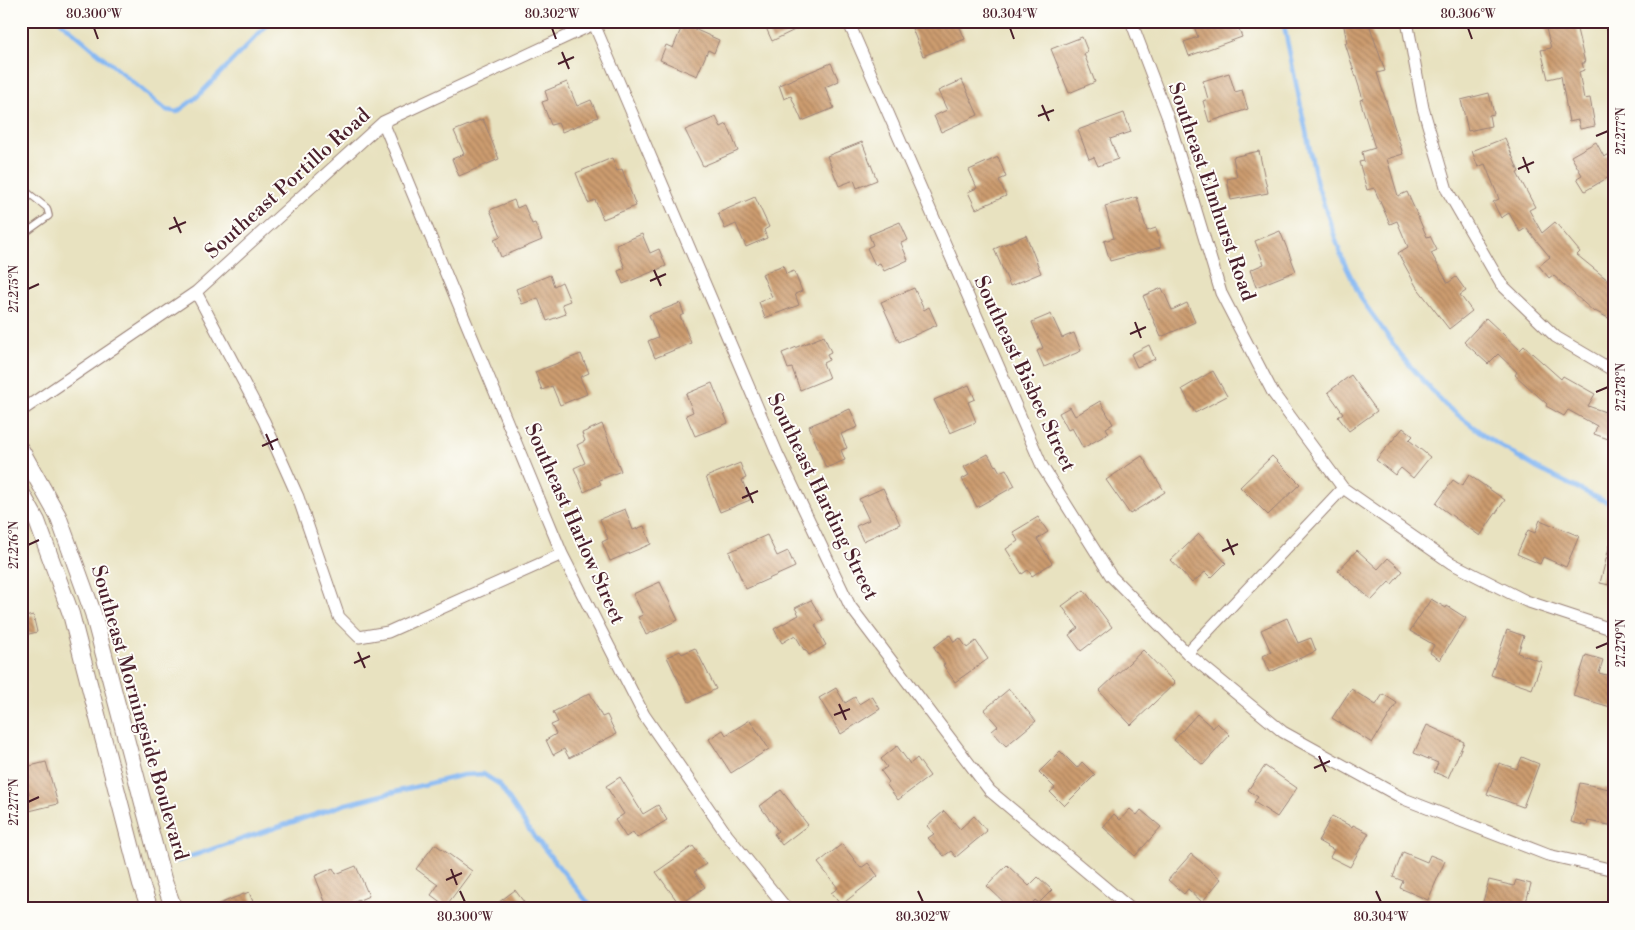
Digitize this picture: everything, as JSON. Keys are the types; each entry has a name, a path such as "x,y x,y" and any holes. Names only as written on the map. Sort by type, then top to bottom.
{"street":[{"name":"Southeast Bisbee Street","path":"848,21 1042,466 1112,576 1188,653 1284,732 1404,800 1548,855 1614,870"},
{"name":"Southeast Elmhurst Road","path":"1131,21 1168,118 1221,293 1272,394 1343,488 1451,563 1526,601 1614,630"},
{"path":"1407,21 1423,108 1447,190 1501,284 1556,337 1614,371"},
{"path":"1611,21 1614,33"},
{"name":"Southeast Portillo Road","path":"21,411 196,292 383,122 597,23"},
{"name":"Southeast Harding Street","path":"597,23 777,452 850,606 990,791 1131,909"},
{"name":"Southeast Harlow Street","path":"383,122 562,554 644,715 727,835 787,909"},
{"path":"196,292 264,421 279,454 298,497 340,617 359,637 388,632 562,554"},
{"name":"Southeast Morningside Boulevard","path":"21,450 58,516 93,613 163,879 174,909"},
{"path":"1188,653 1343,488"},
{"name":"Southeast Morningside Boulevard","path":"21,492 37,521 71,614 141,884 150,909"},
{"path":"71,614 93,613"},
{"path":"124,819 146,814"}],"lane":[{"path":"21,186 47,208 50,216 22,233"}],"building":[{"path":"763,21 813,21 772,41"},
{"path":"909,21 957,21 965,39 923,56"},
{"path":"1192,21 1236,21 1242,37 1189,56 1184,42 1198,37"},
{"path":"1343,21 1368,21 1385,71 1377,73 1403,154 1387,159 1398,196 1407,192 1427,237 1430,236 1437,250 1431,253 1448,283 1456,277 1466,291 1460,295 1472,311 1449,329 1416,286 1398,253 1408,247 1397,221 1390,224 1374,188 1367,190 1359,162 1364,161 1362,152 1375,148 1360,100 1363,99 1345,43 1347,43"},
{"path":"1544,21 1575,21 1585,63 1582,63 1584,70 1579,72 1584,99 1590,98 1595,126 1580,129 1578,120 1569,122 1561,76 1548,79 1541,50 1551,48"},
{"path":"683,24 719,40 714,53 708,50 697,76 660,60 666,45 673,48"},
{"path":"1082,37 1088,52 1084,54 1095,82 1069,93 1051,49"},
{"path":"831,63 839,81 825,87 834,108 802,121 791,96 784,99 779,85"},
{"path":"1229,73 1235,92 1242,90 1248,109 1209,122 1203,101 1208,99 1203,81"},
{"path":"962,80 978,115 941,132 934,116 947,110 938,91"},
{"path":"567,82 577,106 591,100 598,117 562,132 558,123 551,125 542,102 548,100 545,91"},
{"path":"1489,93 1494,114 1489,115 1491,126 1468,131 1461,100"},
{"path":"1124,113 1131,132 1110,139 1118,159 1098,166 1094,157 1089,159 1078,130"},
{"path":"716,117 721,127 727,124 738,151 703,166 685,130"},
{"path":"483,119 499,159 459,176 452,159 464,154 454,131"},
{"path":"1505,138 1519,172 1517,173 1535,207 1529,210 1542,233 1555,222 1580,252 1577,255 1614,285 1614,321 1594,312 1553,275 1549,278 1539,266 1550,257 1526,228 1520,232 1509,213 1501,218 1493,202 1499,199 1485,164 1478,167 1472,151"},
{"path":"862,142 877,180 857,188 854,180 839,186 827,156"},
{"path":"1596,142 1604,157 1610,154 1614,161 1614,174 1585,191 1577,178 1582,175 1571,156"},
{"path":"1259,151 1268,193 1231,200 1227,179 1237,177 1233,157"},
{"path":"998,157 1006,177 999,180 1006,196 976,209 968,192 977,188 969,170"},
{"path":"612,158 617,171 622,169 636,206 603,219 595,200 588,203 576,173"},
{"path":"755,197 769,227 764,230 767,238 746,247 736,224 725,229 718,213"},
{"path":"1137,197 1147,231 1156,228 1161,247 1110,261 1104,241 1114,238 1105,206"},
{"path":"514,200 517,208 524,205 532,224 535,223 542,240 501,257 494,239 501,236 490,210"},
{"path":"900,222 908,240 901,243 908,260 884,271 880,263 875,265 867,248 873,245 869,235"},
{"path":"1280,231 1296,271 1256,287 1250,270 1264,264 1255,241"},
{"path":"642,234 650,253 659,249 666,266 623,284 618,271 625,268 616,245"},
{"path":"1026,235 1041,273 1010,286 994,249"},
{"path":"783,265 786,274 794,271 802,291 795,294 799,305 765,318 759,302 772,297 762,274"},
{"path":"550,275 554,286 562,282 570,301 562,304 566,314 547,321 538,298 522,304 516,289"},
{"path":"914,288 924,310 929,307 937,325 899,342 881,302"},
{"path":"1162,288 1172,310 1187,303 1195,322 1161,337 1143,296"},
{"path":"680,303 684,314 680,316 691,343 655,358 648,341 658,337 649,315"},
{"path":"1051,314 1062,338 1074,333 1081,351 1044,367 1037,351 1043,348 1032,322"},
{"path":"1486,318 1520,350 1524,346 1561,379 1563,376 1595,394 1588,406 1614,415 1614,441 1594,434 1597,426 1568,410 1564,416 1546,406 1547,404 1515,375 1517,372 1498,354 1488,364 1464,342"},
{"path":"824,336 831,352 827,354 829,360 823,363 829,378 800,390 792,368 788,369 782,353"},
{"path":"1149,345 1155,359 1137,367 1131,354"},
{"path":"581,354 589,373 580,377 587,394 560,405 552,386 542,390 535,372"},
{"path":"1213,371 1227,396 1195,413 1182,389"},
{"path":"1351,375 1377,411 1349,431 1338,417 1343,413 1328,392"},
{"path":"712,383 728,423 695,436 686,415 693,412 686,394"},
{"path":"969,385 975,399 968,402 976,422 950,433 934,400"},
{"path":"1100,401 1113,424 1106,428 1109,433 1083,448 1072,428 1068,430 1059,413 1070,407 1075,416"},
{"path":"850,409 858,427 841,434 847,448 841,450 845,460 826,468 809,426"},
{"path":"602,424 621,471 599,480 601,484 584,492 574,468 585,463 577,445 585,441 582,433"},
{"path":"1403,428 1413,436 1409,440 1430,457 1413,478 1401,468 1395,475 1376,460"},
{"path":"988,454 1000,472 1006,469 1015,486 977,507 962,479 969,475 964,467"},
{"path":"1142,456 1165,492 1130,514 1106,480"},
{"path":"1272,456 1300,484 1268,515 1240,487"},
{"path":"740,463 746,478 742,480 750,500 720,512 706,477"},
{"path":"1469,475 1505,500 1480,536 1436,504 1453,480 1462,486"},
{"path":"883,488 900,524 863,541 856,526 869,520 859,499"},
{"path":"625,509 633,530 644,526 651,544 610,561 602,542 608,539 600,519"},
{"path":"1038,517 1048,532 1037,539 1052,563 1032,576 1028,570 1022,574 1006,549 1018,541 1013,532"},
{"path":"1540,520 1579,536 1566,567 1543,557 1540,564 1517,554 1528,530 1535,533"},
{"path":"1199,534 1226,563 1211,578 1205,572 1192,583 1171,560"},
{"path":"767,535 777,556 788,551 795,567 746,589 729,552"},
{"path":"1610,544 1614,545 1614,586 1600,583"},
{"path":"1357,550 1378,569 1388,558 1403,571 1392,584 1389,582 1372,600 1338,571"},
{"path":"660,582 678,620 646,635 638,617 643,615 633,594"},
{"path":"1084,590 1112,627 1081,651 1069,635 1078,628 1062,606"},
{"path":"1431,599 1466,618 1440,660 1430,653 1434,645 1410,631"},
{"path":"811,600 823,620 815,625 826,645 809,655 795,635 782,643 774,629 799,615 795,608"},
{"path":"33,615 37,632 21,636 21,618"},
{"path":"1287,618 1298,643 1311,638 1316,651 1270,672 1263,656 1271,652 1261,630"},
{"path":"1507,630 1524,636 1518,653 1542,662 1532,689 1491,675"},
{"path":"950,635 954,642 960,638 967,648 976,641 988,659 955,682 943,665 945,664 934,647"},
{"path":"695,648 716,689 689,702 667,657 680,651 682,654"},
{"path":"1143,650 1175,683 1131,725 1099,691"},
{"path":"1586,655 1603,660 1599,673 1614,677 1614,708 1573,696"},
{"path":"836,688 845,703 855,697 859,704 872,696 880,709 841,734 819,698"},
{"path":"1009,689 1036,721 1006,746 992,731 998,726 984,710"},
{"path":"1351,689 1376,705 1383,694 1397,703 1372,743 1332,718"},
{"path":"590,693 602,717 607,715 616,734 569,758 564,749 553,755 546,740 556,734 551,725 558,722 553,712"},
{"path":"1197,714 1213,728 1217,723 1230,735 1203,765 1174,740"},
{"path":"750,720 769,749 731,773 709,739 723,730 726,735"},
{"path":"1427,725 1464,742 1448,778 1434,772 1438,763 1414,753"},
{"path":"897,746 910,764 917,758 930,776 898,800 886,784 889,782 881,771 887,767 881,759"},
{"path":"1060,751 1077,768 1082,762 1095,775 1064,806 1050,792 1055,788 1039,772"},
{"path":"1522,757 1539,764 1523,807 1487,794 1499,763 1517,769"},
{"path":"46,762 58,804 21,813 21,796 29,794 22,768"},
{"path":"1265,766 1297,788 1277,817 1254,802 1258,797 1248,790"},
{"path":"620,777 643,814 658,805 667,820 637,838 633,832 626,837 615,820 624,814 606,786"},
{"path":"1580,783 1614,790 1614,826 1588,821 1587,826 1571,822"},
{"path":"781,790 808,825 782,845 774,834 778,831 760,806"},
{"path":"1130,809 1137,815 1141,810 1161,827 1135,856 1103,827 1114,814 1120,820"},
{"path":"944,811 960,829 974,816 987,831 956,857 951,851 944,856 928,838 934,834 927,826"},
{"path":"1332,816 1352,827 1353,825 1369,833 1350,867 1330,857 1334,850 1318,841"},
{"path":"435,844 472,871 446,906 431,895 438,885 416,869"},
{"path":"842,844 861,868 868,863 878,876 841,905 831,893 838,888 818,863"},
{"path":"693,846 706,864 694,872 705,887 680,905 656,872"},
{"path":"1403,852 1427,862 1430,855 1445,861 1428,900 1400,888 1403,881 1393,877"},
{"path":"1191,854 1221,879 1202,902 1188,889 1184,894 1168,880"},
{"path":"1007,865 1029,886 1038,877 1052,890 1039,903 1035,900 1027,909 1011,909 987,886"},
{"path":"356,866 369,896 345,906 346,909 328,909 315,876 333,868 336,874"},
{"path":"1489,880 1514,886 1516,880 1531,884 1524,909 1481,909"},
{"path":"515,890 529,909 490,909"},
{"path":"249,892 256,909 209,909 209,908"}],"waterway":[{"path":"60,21 166,110 177,112 197,97 271,21"},
{"path":"1283,21 1317,184 1342,258 1362,300 1404,359 1445,405 1488,438 1538,469 1604,501 1614,503"},
{"path":"177,861 346,804 463,775 483,774 499,784 530,831 593,909"}]}
